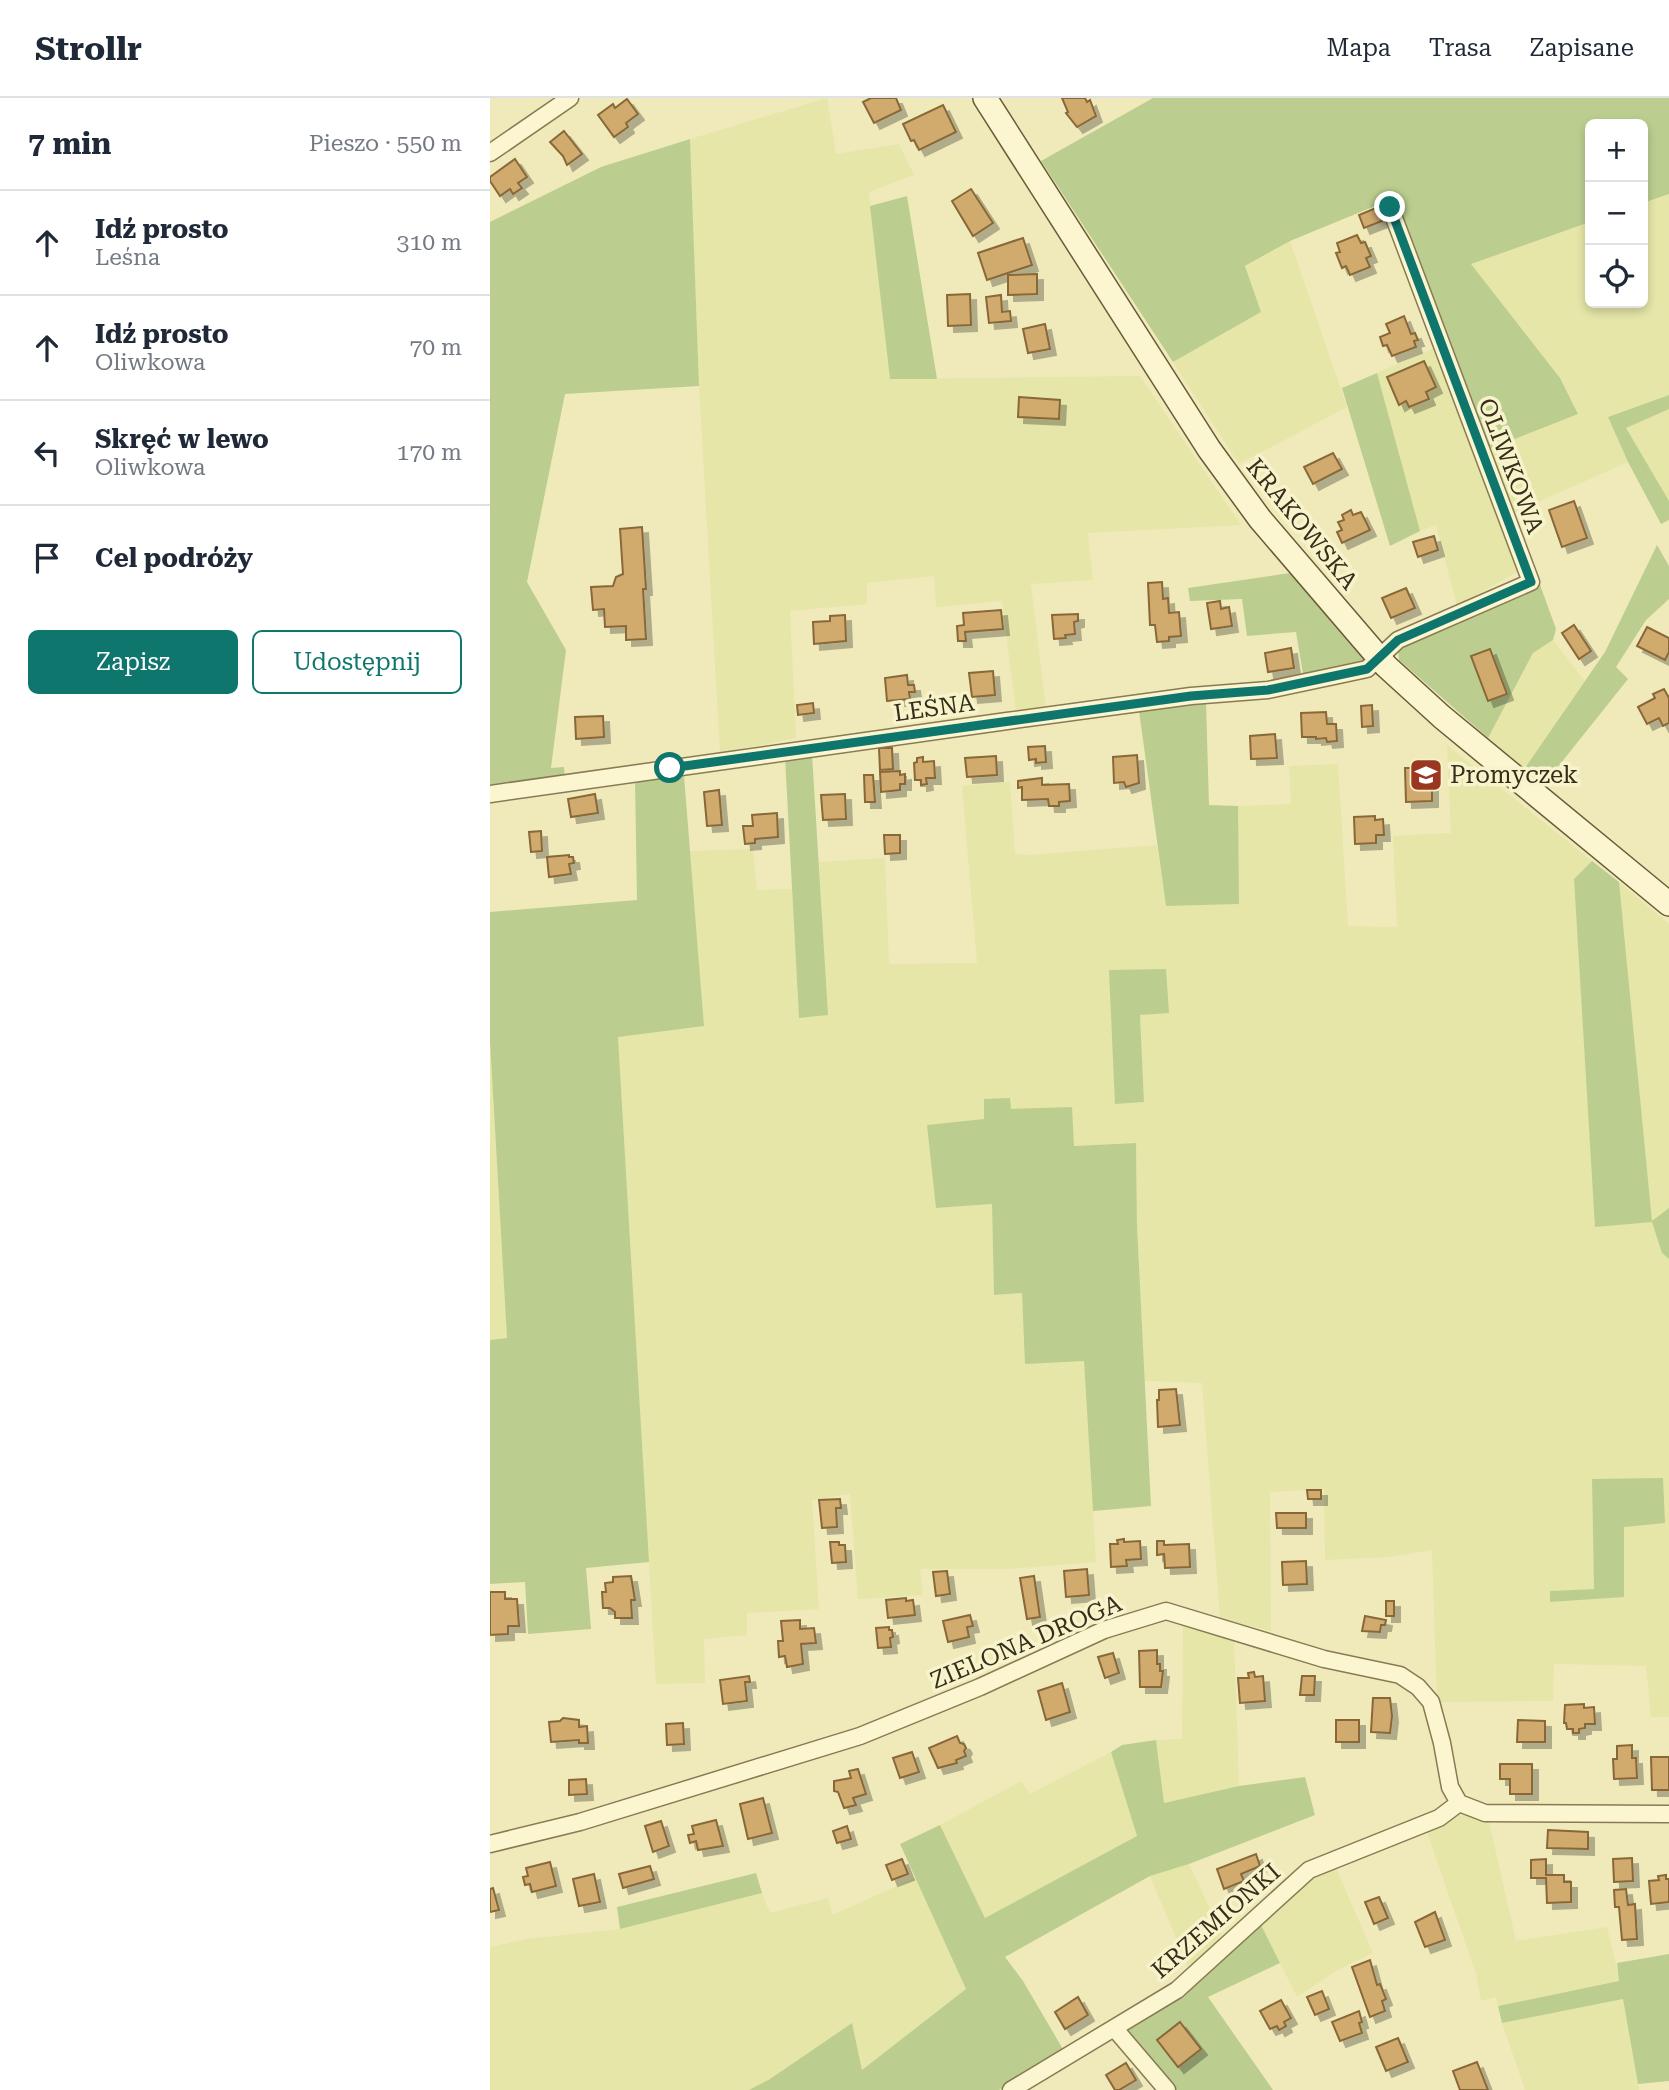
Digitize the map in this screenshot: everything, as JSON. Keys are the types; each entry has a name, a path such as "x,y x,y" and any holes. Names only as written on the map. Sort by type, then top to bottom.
{"main road":[{"name":"KRAKOWSKA","path":"985,98 1190,421 1260,519 1379,656 1443,718 1669,904"}],"street":[{"path":"490,153 570,98"},
{"name":"OLIWKOWA","path":"1379,656 1398,640 1531,582 1390,207"},
{"name":"LEŚNA","path":"490,794 1191,696 1268,690 1367,669 1379,656"},
{"name":"ZIELONA DROGA","path":"490,1844 580,1822 860,1736 980,1687 1104,1630 1166,1611 1324,1658 1400,1675 1418,1687 1431,1702 1450,1787 1459,1803"},
{"path":"1459,1803 1485,1813 1669,1814"},
{"name":"KRZEMIONKI","path":"1011,2090 1177,1990 1309,1870 1438,1818 1459,1803"},
{"path":"1115,2029 1167,2090"}],"green space":[{"path":"827,98 836,154 899,144 914,175 869,192 890,379 1140,376 1241,525 1088,533 1093,580 1031,584 1046,709 1016,712 1002,601 936,607 934,576 867,583 867,604 790,611 796,738 720,753 699,386 690,139"},
{"path":"1153,98 1669,98 1669,194 1648,201 1648,119 1585,119 1585,224 1471,264 1560,378 1578,414 1487,450 1392,199 1290,241 1245,266 1261,312 1173,362 1041,161"},
{"path":"690,139 699,386 565,394 527,582 566,650 551,768 564,767 565,778 490,789 490,222 601,167"},
{"path":"1669,194 1669,395 1608,417 1628,462 1511,514 1487,450 1578,413 1560,378 1470,264 1585,224 1585,308 1648,308 1648,201"},
{"path":"907,196 937,379 890,379 870,206"},
{"path":"1290,241 1347,407 1239,464 1173,362 1261,312 1245,267"},
{"path":"1436,347 1518,571 1457,606 1436,525 1420,531 1377,373"},
{"path":"1377,373 1420,531 1390,546 1342,388"},
{"path":"1669,395 1669,409 1626,428 1669,501 1669,520 1661,524 1608,417"},
{"path":"1669,409 1669,501 1625,428"},
{"path":"1657,545 1669,566 1669,599 1646,620 1616,667 1628,679 1545,783 1525,768 1605,652"},
{"path":"1290,573 1366,662 1303,674 1296,632 1247,636 1242,599 1190,601 1188,588"},
{"path":"1539,582 1556,629 1553,640 1533,653 1488,738 1399,660 1398,647"},
{"path":"1553,640 1585,681 1525,768 1488,738 1533,653"},
{"path":"1206,702 1209,805 1238,806 1239,904 1166,906 1139,711"},
{"path":"1447,745 1592,861 1574,879 1596,1227 1652,1221 1619,882 1669,924 1669,1208 1652,1222 1662,1253 1669,1259 1669,1717 1651,1717 1646,1666 1554,1664 1553,1701 1437,1702 1432,1550 1390,1557 1325,1560 1324,1489 1270,1492 1271,1631 1220,1618 1202,1383 1145,1381 1137,1226 1136,1143 1073,1146 1010,1109 1010,1098 985,1119 936,1208 992,1204 994,1295 1022,1293 1084,1361 1096,1562 1011,1569 920,1569 923,1595 858,1599 850,1494 812,1500 819,1609 747,1613 747,1635 704,1639 705,1683 656,1684 618,1036 704,1026 690,851 753,849 757,890 792,889 799,1018 827,1015 819,862 885,858 889,964 977,963 962,786 1010,782 1015,854 1157,845 1166,906 1238,904 1238,806 1291,804 1289,766 1338,764 1348,926 1397,927 1393,836 1451,833","holes":["1110,970 1166,970 1140,1015 1144,1102 1115,1104","1592,1479 1624,1596 1551,1602 1550,1591 1594,1589"]},
{"path":"812,754 828,1015 799,1018 785,757"},
{"path":"684,776 704,1026 618,1037 649,1562 586,1568 591,1629 528,1634 525,1582 490,1584 490,1340 507,1338 490,1042 490,912 637,900 635,781"},
{"path":"1592,861 1619,882 1652,1221 1669,1208 1669,1259 1662,1253 1652,1222 1595,1227 1574,879"},
{"path":"1166,969 1169,1013 1140,1015 1144,1102 1115,1104 1109,970"},
{"path":"490,1042 507,1338 490,1340"},
{"path":"1010,1098 1011,1109 1072,1107 1074,1146 1136,1143 1137,1226 1151,1506 1093,1511 1084,1361 1025,1364 1022,1293 994,1295 992,1204 936,1208 927,1125 984,1119 984,1099"},
{"path":"1663,1478 1665,1523 1624,1527 1624,1597 1550,1602 1550,1591 1594,1589 1592,1479"},
{"path":"1183,1625 1234,1636 1239,1786 1164,1803 1156,1740 1182,1739"},
{"path":"1156,1740 1164,1803 1239,1786 1305,1777 1315,1815 1189,1864 1150,1876 1005,1957 1023,1981 1064,2051 999,2090 749,2090 770,2079 852,2023 862,2070 966,1989 900,1844 940,1825 985,1918 1137,1836 1111,1752 1122,1745"},
{"path":"1111,1752 1138,1836 985,1918 940,1825 1021,1781 1030,1794"},
{"path":"1457,1815 1488,1817 1516,1941 1607,1927 1620,1981 1498,2006 1496,1997 1481,2001 1476,1974 1426,1829"},
{"path":"1189,1864 1222,1935 1189,1969 1150,1876"},
{"path":"1335,1866 1373,1953 1336,1971 1297,1997 1260,1923 1312,1874"},
{"path":"756,1873 762,1893 620,1929 617,1907"},
{"path":"917,1877 966,1989 862,2071 852,2023 770,2079 749,2090 490,2090 490,1947 527,1939 620,1929 762,1893 770,1913 828,1898 832,1915"},
{"path":"1260,1923 1280,1963 1208,1997 1273,2090 1175,2090 1124,2031 1198,1983"},
{"path":"1669,1954 1669,2081 1638,2084 1623,1999 1502,2023 1498,2006 1619,1981 1617,1963"},
{"path":"1623,1999 1639,2090 1525,2090 1502,2023"}],"building":[{"path":"871,98 896,98 901,110 874,123 863,102"},
{"path":"1062,98 1085,98 1087,102 1090,100 1096,116 1077,127 1066,113 1068,112"},
{"path":"627,99 638,114 626,123 628,127 614,137 598,115 613,104 615,108"},
{"path":"943,105 956,132 919,150 903,124"},
{"path":"564,131 582,154 567,165 563,156 550,142"},
{"path":"515,159 527,177 518,183 522,188 513,194 510,189 500,196 490,177"},
{"path":"971,189 993,223 973,236 952,201"},
{"path":"1376,208 1382,221 1364,228 1359,215"},
{"path":"1357,235 1361,243 1365,242 1371,256 1366,258 1370,267 1350,275 1346,266 1342,268 1336,253 1340,252 1337,243"},
{"path":"1023,238 1032,265 987,280 978,253"},
{"path":"1037,274 1037,294 1008,295 1008,275"},
{"path":"970,294 971,325 948,326 947,295"},
{"path":"1001,295 1002,312 1010,311 1011,321 989,323 986,297"},
{"path":"1404,316 1411,334 1415,333 1418,340 1414,341 1416,347 1392,356 1387,345 1383,346 1380,337 1390,333 1386,324"},
{"path":"1045,324 1050,349 1028,353 1023,329"},
{"path":"1424,361 1436,387 1426,392 1429,399 1409,407 1406,401 1399,405 1387,377"},
{"path":"1019,397 1060,400 1059,419 1018,417"},
{"path":"1333,453 1342,469 1313,484 1304,467"},
{"path":"1574,501 1587,538 1562,547 1549,510"},
{"path":"1351,510 1353,515 1361,512 1370,530 1342,543 1337,532 1342,530 1338,522 1344,520 1342,515"},
{"path":"642,527 646,639 626,640 626,626 605,627 604,609 593,610 591,587 613,586 616,577 623,574 620,529"},
{"path":"1434,536 1438,550 1418,557 1413,542"},
{"path":"1162,582 1163,599 1168,598 1169,613 1179,612 1181,636 1157,642 1155,625 1150,625 1148,583"},
{"path":"1406,588 1415,608 1391,618 1382,598"},
{"path":"1220,601 1221,609 1229,607 1232,626 1211,629 1207,603"},
{"path":"1001,610 1003,629 965,632 966,641 958,641 957,626 964,625 963,613"},
{"path":"1078,614 1078,621 1074,622 1075,634 1054,639 1052,615"},
{"path":"845,615 846,641 814,644 813,622 830,621 830,616"},
{"path":"1574,625 1591,651 1579,659 1562,633"},
{"path":"1647,627 1669,638 1669,652 1665,660 1637,646"},
{"path":"1291,648 1294,668 1268,672 1265,653"},
{"path":"1490,649 1507,694 1488,701 1471,656"},
{"path":"993,671 995,695 972,697 969,673"},
{"path":"907,675 908,685 914,685 915,692 909,692 910,699 887,701 885,678"},
{"path":"1664,689 1669,698 1669,723 1663,726 1659,718 1647,724 1638,707 1655,698 1653,694"},
{"path":"813,703 814,713 798,715 797,705"},
{"path":"1372,705 1373,726 1362,727 1361,706"},
{"path":"1326,712 1327,724 1336,724 1337,741 1327,742 1326,738 1302,737 1301,713"},
{"path":"603,716 604,737 576,739 575,717"},
{"path":"1275,734 1277,758 1251,759 1250,736"},
{"path":"1045,746 1046,762 1036,763 1036,759 1029,760 1028,747"},
{"path":"879,748 892,748 893,769 880,770"},
{"path":"1137,755 1139,783 1126,787 1124,782 1114,783 1113,757"},
{"path":"996,756 997,775 967,777 965,758"},
{"path":"923,757 923,762 934,761 935,778 926,778 927,784 921,785 921,780 915,780 914,763 917,758"},
{"path":"1405,768 1420,768 1420,772 1432,772 1432,801 1406,802"},
{"path":"900,771 900,775 905,774 905,784 900,784 900,790 881,792 880,772"},
{"path":"864,775 873,775 875,802 865,802"},
{"path":"1042,778 1042,785 1069,784 1070,801 1059,802 1059,806 1049,806 1048,799 1022,800 1022,787 1018,788 1018,781"},
{"path":"719,790 722,825 707,826 704,792"},
{"path":"595,794 598,813 571,817 568,799"},
{"path":"845,794 846,819 823,820 821,795"},
{"path":"777,813 778,837 755,839 755,843 745,844 743,826 753,826 752,815"},
{"path":"1375,816 1375,820 1383,819 1384,835 1376,835 1376,843 1355,844 1354,817"},
{"path":"541,831 542,851 531,852 529,832"},
{"path":"884,835 900,835 900,853 885,854"},
{"path":"547,857 573,857 574,863 569,864 571,874 549,877"},
{"path":"1176,1389 1180,1425 1158,1427 1159,1390"},
{"path":"1307,1490 1321,1490 1321,1499 1308,1499"},
{"path":"840,1499 841,1508 836,1508 837,1527 822,1528 819,1500"},
{"path":"1276,1513 1306,1513 1306,1528 1277,1528"},
{"path":"1124,1539 1124,1542 1140,1541 1141,1559 1126,1560 1127,1566 1111,1567 1110,1544 1118,1544 1117,1540"},
{"path":"1157,1541 1164,1541 1164,1545 1189,1544 1190,1567 1165,1568 1164,1554 1157,1555"},
{"path":"830,1542 845,1545 846,1562 832,1563"},
{"path":"1306,1561 1307,1584 1283,1585 1282,1562"},
{"path":"1087,1569 1089,1595 1066,1597 1064,1571"},
{"path":"947,1571 950,1594 936,1596 933,1572"},
{"path":"631,1576 635,1600 631,1600 632,1618 615,1618 615,1612 610,1608 603,1608 602,1592 606,1592 605,1583 613,1582 613,1577"},
{"path":"1034,1576 1040,1617 1027,1619 1020,1578"},
{"path":"490,1592 505,1592 505,1599 517,1599 519,1626 508,1626 508,1634 490,1635"},
{"path":"906,1598 906,1601 913,1600 915,1615 888,1618 886,1600"},
{"path":"1386,1601 1394,1601 1394,1616 1386,1616"},
{"path":"970,1615 973,1626 967,1627 969,1637 948,1642 943,1621"},
{"path":"1365,1616 1386,1620 1385,1625 1381,1625 1380,1632 1362,1631"},
{"path":"800,1620 800,1629 814,1628 816,1643 801,1644 803,1664 787,1667 785,1656 779,1657 778,1641 783,1641 781,1621"},
{"path":"889,1627 893,1637 890,1638 891,1647 878,1648 876,1628"},
{"path":"1157,1650 1157,1664 1160,1664 1160,1671 1163,1671 1161,1687 1140,1687 1139,1651"},
{"path":"1113,1653 1119,1673 1105,1678 1098,1657"},
{"path":"1254,1672 1255,1677 1263,1676 1265,1701 1240,1703 1238,1678 1249,1678 1248,1673"},
{"path":"749,1676 750,1682 745,1682 747,1701 723,1704 720,1680"},
{"path":"1302,1676 1315,1676 1314,1695 1300,1695"},
{"path":"1062,1683 1070,1712 1046,1720 1038,1691"},
{"path":"1373,1698 1390,1698 1390,1733 1371,1732"},
{"path":"1584,1704 1584,1708 1594,1707 1595,1724 1585,1724 1585,1728 1579,1729 1579,1733 1573,1733 1573,1729 1567,1729 1564,1723 1565,1705"},
{"path":"563,1718 579,1720 579,1727 587,1726 588,1743 579,1743 579,1740 551,1742 549,1722"},
{"path":"1336,1720 1359,1720 1359,1742 1336,1742"},
{"path":"1518,1720 1545,1721 1545,1742 1517,1742"},
{"path":"683,1723 684,1744 667,1745 666,1724"},
{"path":"957,1736 966,1748 966,1756 956,1760 957,1763 938,1768 929,1748"},
{"path":"1632,1745 1637,1778 1614,1779 1613,1759 1617,1759 1617,1746"},
{"path":"912,1752 919,1772 900,1778 893,1758"},
{"path":"1651,1757 1669,1757 1669,1790 1652,1790"},
{"path":"1500,1764 1532,1764 1532,1794 1510,1794 1510,1779 1500,1779"},
{"path":"858,1769 866,1794 853,1798 856,1805 844,1808 838,1792 834,1791 834,1781 851,1778 849,1771"},
{"path":"586,1779 587,1794 569,1795 569,1780"},
{"path":"763,1798 772,1833 748,1839 740,1804"},
{"path":"716,1820 723,1846 698,1850 696,1841 690,1843 688,1835 694,1834 692,1826"},
{"path":"661,1821 669,1846 653,1852 645,1826"},
{"path":"847,1826 851,1839 837,1843 833,1831"},
{"path":"1548,1830 1588,1832 1588,1849 1547,1848"},
{"path":"1256,1854 1260,1866 1241,1874 1244,1881 1224,1889 1217,1869"},
{"path":"1632,1858 1633,1881 1614,1882 1613,1859"},
{"path":"902,1859 908,1874 892,1880 886,1865"},
{"path":"1546,1859 1546,1875 1564,1875 1564,1882 1571,1882 1571,1902 1547,1903 1546,1878 1531,1878 1531,1860"},
{"path":"550,1862 556,1886 532,1892 530,1884 525,1885 523,1877 528,1876 526,1868"},
{"path":"650,1866 654,1879 623,1888 619,1874"},
{"path":"594,1874 600,1902 579,1906 573,1879"},
{"path":"1666,1875 1666,1879 1669,1879 1669,1902 1651,1904 1649,1881 1659,1880 1658,1876"},
{"path":"493,1888 499,1910 490,1912 490,1889"},
{"path":"1626,1889 1628,1905 1635,1904 1637,1939 1622,1940 1619,1907 1615,1907 1614,1890"},
{"path":"1379,1897 1388,1918 1374,1924 1365,1902"},
{"path":"1435,1912 1445,1940 1425,1947 1415,1922"},
{"path":"1370,1960 1377,1985 1380,1984 1386,1999 1382,2001 1385,2011 1370,2017 1352,1967"},
{"path":"1322,1991 1329,2009 1315,2015 1307,1997"},
{"path":"1078,1997 1088,2015 1065,2029 1055,2012"},
{"path":"1281,2000 1291,2018 1284,2022 1286,2026 1279,2030 1277,2026 1270,2029 1260,2011"},
{"path":"1359,2011 1362,2033 1340,2041 1332,2022"},
{"path":"1180,2022 1201,2049 1178,2067 1157,2040"},
{"path":"1398,2038 1408,2062 1386,2071 1376,2047"},
{"path":"1477,2062 1488,2090 1460,2090 1453,2071"},
{"path":"1126,2063 1136,2080 1115,2090 1106,2075"}],"place":[{"name":"Promyczek","path":"1426,775"}],"route":[{"path":"670,768 1191,696 1268,690 1367,669 1398,640 1531,582 1390,207"}]}
